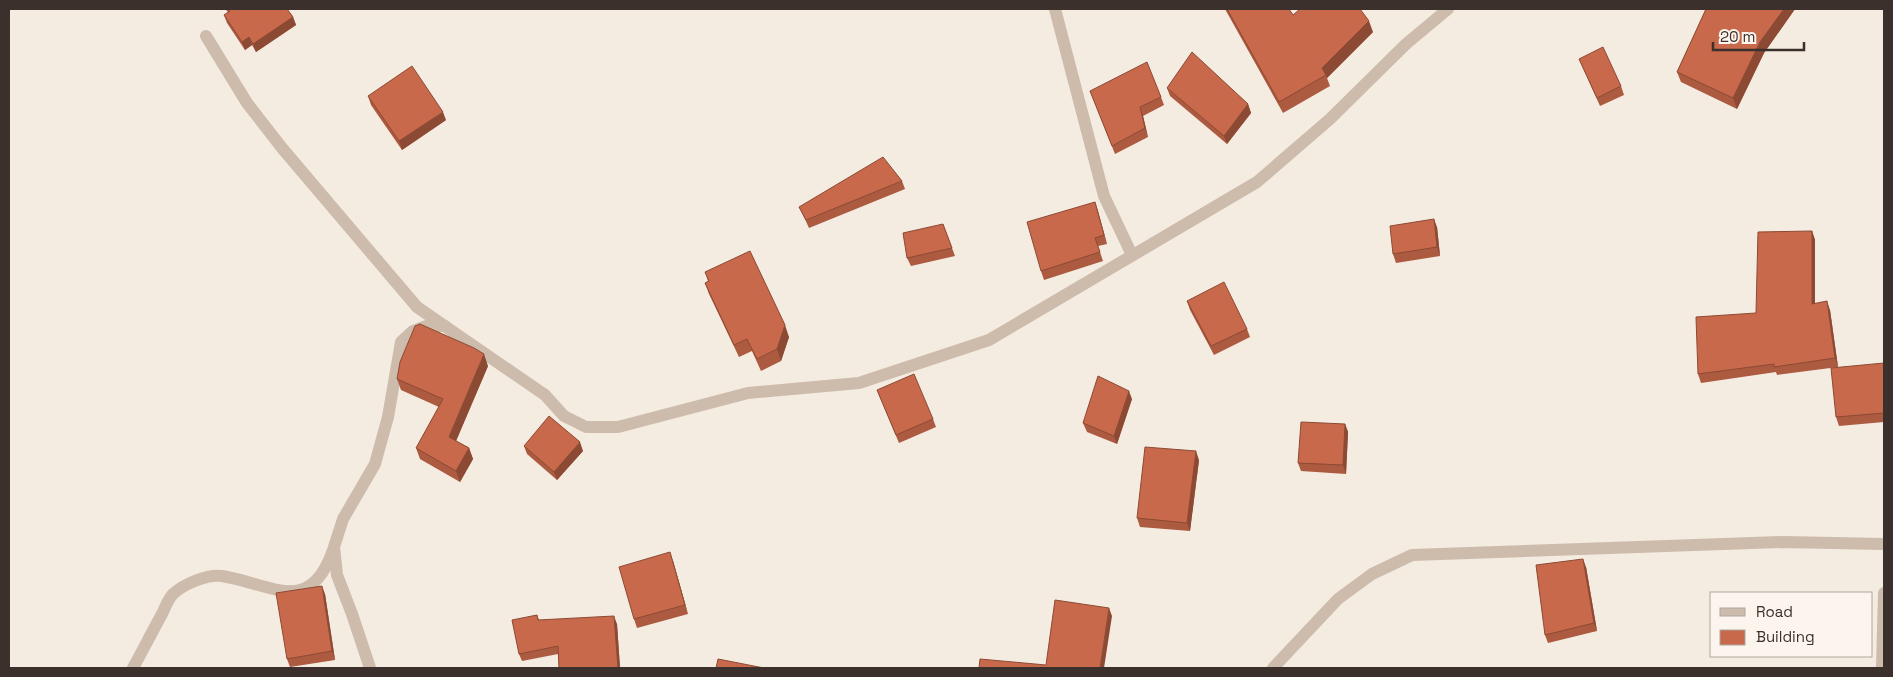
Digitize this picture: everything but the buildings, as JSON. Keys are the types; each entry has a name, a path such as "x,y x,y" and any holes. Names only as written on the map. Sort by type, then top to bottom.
{"street":[{"path":"1055,9 1104,196 1132,255"},
{"path":"206,36 246,103 417,307 545,395 564,416 586,427 618,427 748,393 860,383 989,340 1257,182 1330,119 1406,44 1448,9"},
{"path":"133,668 172,595 191,582 220,576 287,592 307,589 320,578 328,564 343,519 375,464 388,417 401,342 413,331 426,326 445,326"},
{"path":"1273,668 1338,599 1372,574 1412,555 1783,542 1884,544"},
{"path":"334,547 337,575 370,668"},
{"path":"1882,668 1884,593"}]}
